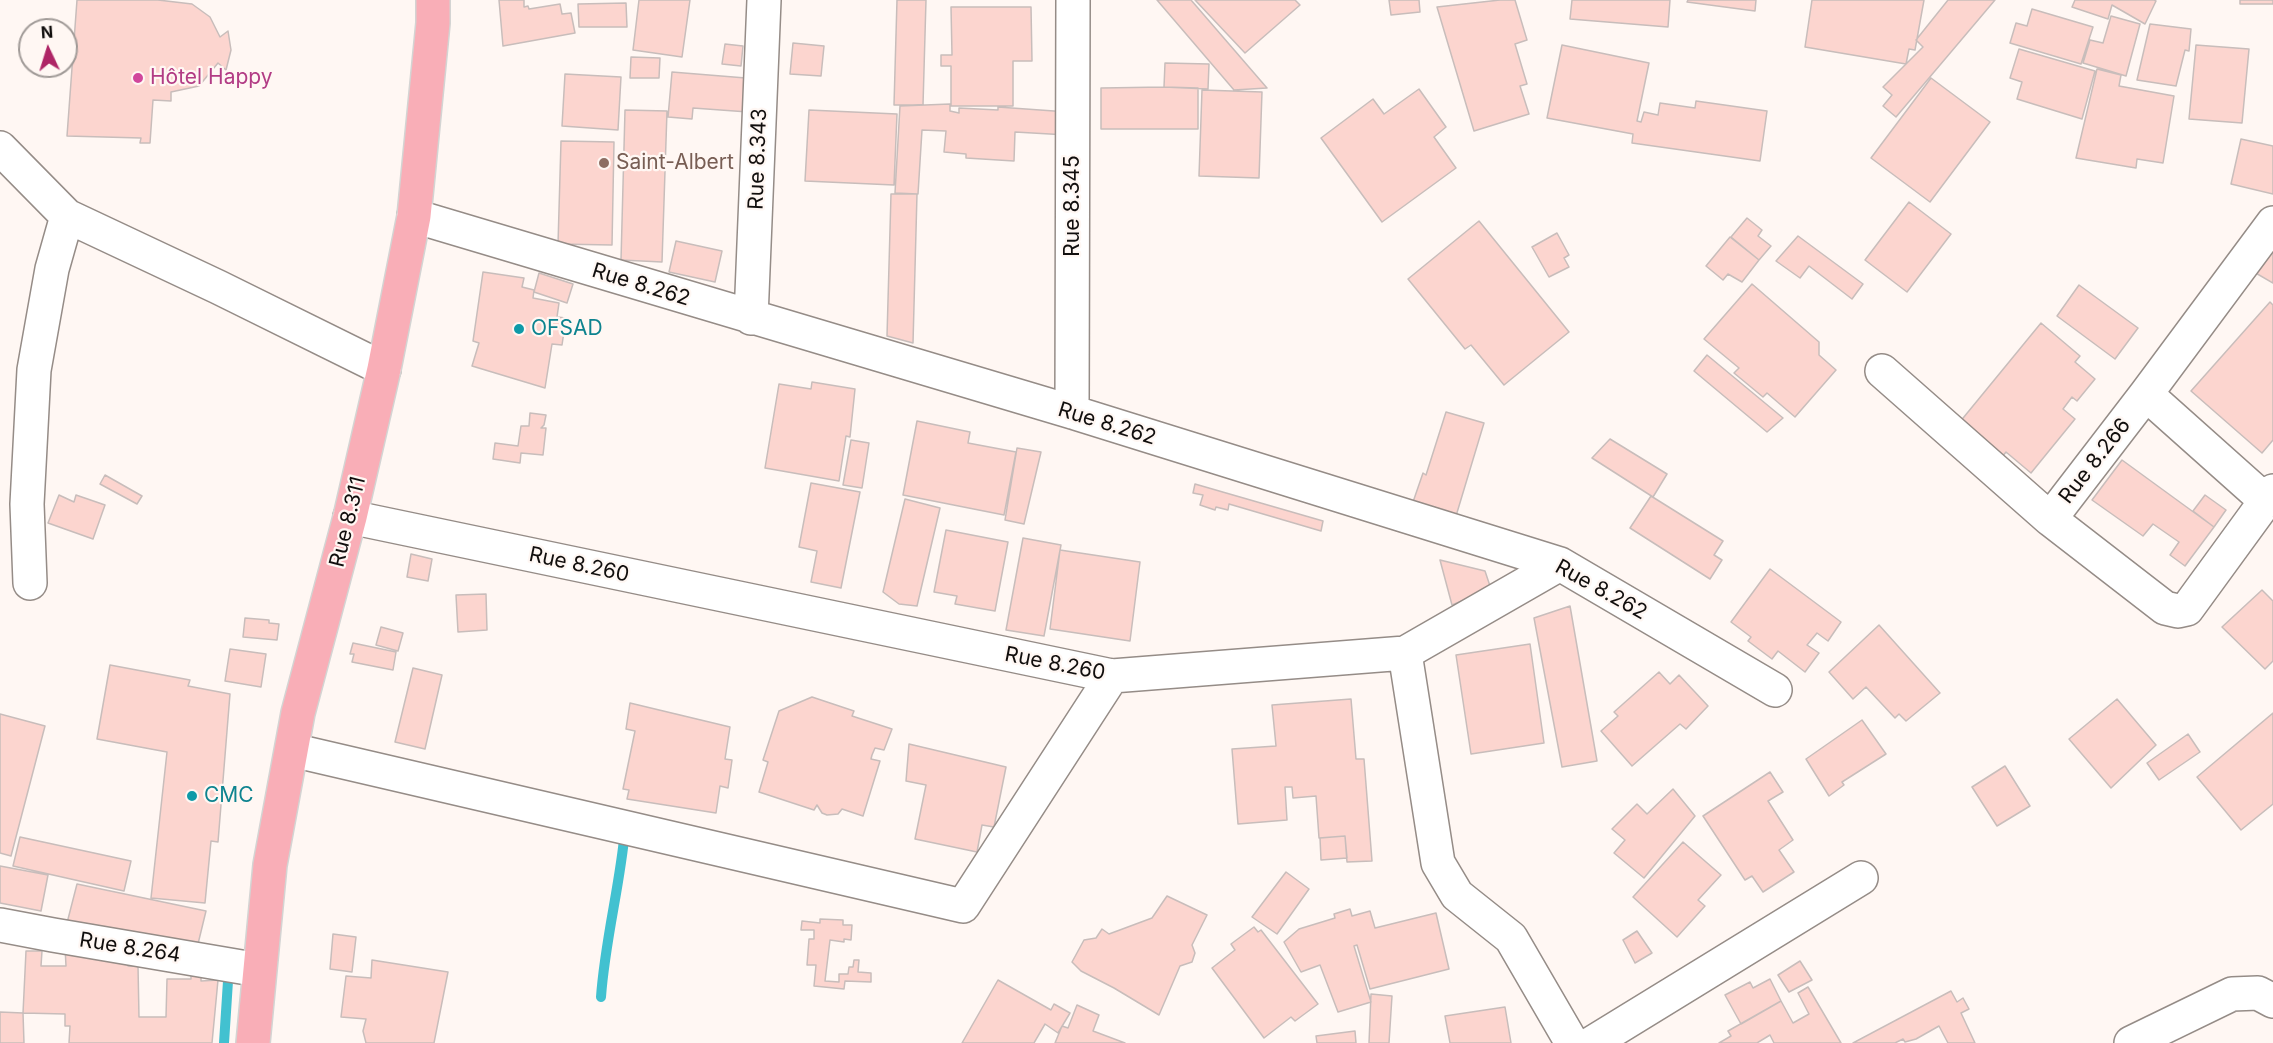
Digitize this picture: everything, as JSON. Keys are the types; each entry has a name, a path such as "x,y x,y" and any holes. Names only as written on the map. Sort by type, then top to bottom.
{"main road":[{"name":"Rue 8.311","path":"254,1043 270,865 298,714 350,517 384,369 414,216 433,23 433,0"}],"street":[{"name":"Rue 8.343","path":"751,318 764,0"},
{"name":"Rue 8.345","path":"1072,412 1073,0"},
{"path":"0,148 67,216 384,369"},
{"path":"30,583 27,504 34,370 52,269 67,216"},
{"name":"Rue 8.262","path":"414,216 1072,412 1560,564 1775,690"},
{"name":"Rue 8.266","path":"1882,371 2050,519 2273,223"},
{"path":"2050,519 2165,608 2178,611 2187,609 2269,496 2146,394"},
{"name":"Rue 8.260","path":"350,517 1112,676 1405,653"},
{"path":"1560,564 1405,653 1438,863 1457,895 1511,938 1572,1043"},
{"path":"292,750 963,906 1112,676"},
{"path":"1592,1043 1861,878"},
{"name":"Rue 8.264","path":"0,925 52,936 259,970"},
{"path":"2131,1043 2232,994 2258,993 2273,1001"}],"building":[{"name":"Hôtel Happy","path":"77,0 158,0 192,4 210,17 220,37 228,31 231,50 226,70 218,63 199,86 171,92 171,101 153,100 150,143 140,143 141,138 67,136 71,78 78,78 78,18 76,18"},
{"path":"499,0 524,0 524,7 528,6 529,9 560,4 562,14 571,13 575,33 503,46"},
{"path":"639,0 690,0 682,57 633,50"},
{"path":"897,0 926,0 923,105 894,105"},
{"path":"1157,0 1191,0 1267,88 1234,90"},
{"path":"1195,0 1295,0 1300,5 1245,53"},
{"path":"1389,0 1419,0 1420,12 1391,15"},
{"path":"1515,0 1527,40 1515,44 1527,84 1520,86 1529,114 1474,131 1437,7"},
{"path":"1572,0 1670,0 1668,27 1570,19"},
{"path":"1688,0 1756,0 1755,11 1687,2"},
{"path":"1812,0 1924,0 1915,50 1909,49 1906,64 1805,47"},
{"path":"1948,0 1995,0 1896,117 1883,106 1892,95 1883,87 1923,47 1916,40"},
{"path":"2075,0 2156,1 2145,24 2112,5 2108,19 2072,7"},
{"path":"2240,0 2273,0 2273,4 2240,4"},
{"path":"626,3 627,27 579,27 578,4"},
{"path":"951,7 1031,7 1032,61 1013,61 1013,106 951,106 951,66 941,66 941,55 952,55"},
{"path":"2032,9 2093,27 2081,64 2010,43 2016,23 2027,26"},
{"path":"2111,16 2140,24 2126,76 2083,63 2090,40 2103,43"},
{"path":"2150,24 2191,29 2189,51 2185,50 2176,86 2137,80"},
{"path":"793,43 824,46 821,76 790,74"},
{"path":"725,44 743,46 741,66 722,64"},
{"path":"1562,45 1649,63 1637,121 1641,122 1644,112 1658,115 1660,103 1695,108 1696,101 1767,111 1760,161 1632,143 1633,134 1547,118"},
{"path":"2196,45 2249,49 2242,123 2189,119"},
{"path":"2019,49 2095,71 2082,119 2017,99 2022,82 2010,78"},
{"path":"631,57 660,58 659,78 630,78"},
{"path":"1165,63 1209,64 1208,89 1164,87"},
{"path":"2097,69 2121,75 2119,86 2174,96 2163,163 2137,159 2136,168 2076,158"},
{"path":"672,72 758,79 748,112 693,108 692,119 668,117"},
{"path":"565,74 621,77 618,130 562,126"},
{"path":"1931,78 1990,122 1930,202 1871,158"},
{"path":"1101,88 1198,88 1198,129 1101,129"},
{"path":"1419,89 1446,127 1434,137 1456,168 1382,222 1321,138 1373,99 1384,114"},
{"path":"1202,90 1262,92 1259,178 1199,176"},
{"path":"950,104 950,111 959,113 959,108 998,110 998,107 1068,112 1067,135 1015,132 1014,161 966,158 966,154 944,152 946,131 922,130 918,194 895,193 900,106"},
{"path":"625,110 667,111 662,262 621,260"},
{"path":"809,110 897,114 894,185 805,181"},
{"path":"2241,139 2273,146 2273,194 2231,184"},
{"path":"561,141 614,142 612,245 558,244"},
{"path":"891,194 917,194 913,343 887,336"},
{"path":"1909,202 1951,234 1907,292 1865,260"},
{"path":"1747,218 1762,230 1758,236 1771,246 1759,260 1731,237"},
{"path":"1479,221 1569,332 1504,385 1471,345 1465,349 1408,279"},
{"path":"1557,233 1569,255 1564,258 1569,267 1549,277 1532,247"},
{"path":"1798,236 1863,284 1852,299 1809,266 1800,278 1776,261"},
{"path":"1730,237 1759,260 1742,282 1728,274 1723,280 1706,266"},
{"path":"676,241 722,251 715,282 669,272"},
{"path":"2273,244 2273,283 2254,272"},
{"name":"OFSAD","path":"483,272 524,278 522,287 534,290 533,298 559,303 557,317 566,318 562,345 552,344 545,388 472,366 479,343 473,341"},
{"path":"539,273 573,284 567,303 534,292"},
{"path":"1752,284 1819,342 1819,355 1836,370 1795,417 1767,393 1763,397 1734,373 1739,368 1704,339"},
{"path":"2079,285 2138,328 2115,359 2057,316"},
{"path":"2270,302 2273,305 2273,440 2262,453 2191,391"},
{"path":"2041,323 2080,356 2075,362 2095,379 2077,401 2072,397 2063,409 2075,419 2031,473 2006,452 2002,457 1959,423"},
{"path":"1707,355 1783,418 1767,432 1694,371"},
{"path":"812,382 855,389 850,437 846,436 839,481 765,468 779,384 811,389"},
{"path":"1446,412 1484,423 1456,516 1413,502 1423,473 1426,475"},
{"path":"530,413 546,415 541,428 546,428 543,455 521,453 520,463 493,459 495,443 518,446 521,426 529,426"},
{"path":"917,421 970,432 968,443 1016,452 1004,515 903,495"},
{"path":"1610,439 1667,474 1653,497 1592,458"},
{"path":"851,440 869,443 862,488 843,485"},
{"path":"1017,448 1041,452 1024,524 1005,520"},
{"path":"2122,460 2214,527 2185,566 2170,555 2179,542 2153,524 2143,536 2092,500"},
{"path":"105,475 142,496 137,504 100,484"},
{"path":"811,483 860,492 841,588 811,582 817,551 799,547"},
{"path":"1195,484 1323,521 1321,531 1229,504 1228,510 1216,507 1215,510 1200,505 1203,495 1193,493"},
{"path":"59,495 74,502 76,495 105,505 93,539 48,523"},
{"path":"2205,495 2226,510 2214,527 2193,511"},
{"path":"1651,496 1723,541 1714,555 1722,560 1710,579 1630,528"},
{"path":"905,499 940,508 917,606 899,604 883,592"},
{"path":"946,530 1008,542 995,611 955,604 957,596 934,592"},
{"path":"1023,538 1061,545 1044,636 1006,630"},
{"path":"1060,550 1140,562 1130,641 1050,629"},
{"path":"411,554 432,559 428,581 407,577"},
{"path":"1440,560 1485,571 1491,589 1452,605"},
{"path":"1770,569 1841,622 1828,641 1817,633 1807,645 1819,653 1805,672 1778,651 1772,659 1748,641 1751,637 1731,622"},
{"path":"2262,590 2273,601 2273,661 2265,669 2222,627"},
{"path":"486,594 487,630 458,632 456,595"},
{"path":"1570,606 1597,761 1562,767 1534,618"},
{"path":"245,618 269,620 269,623 279,624 277,640 243,637"},
{"path":"1879,625 1940,693 1906,721 1899,714 1895,718 1866,687 1853,699 1829,672"},
{"path":"381,627 403,633 398,651 376,645"},
{"path":"353,643 396,652 393,670 352,662 354,654 350,654"},
{"path":"1530,644 1544,743 1471,754 1456,655"},
{"path":"230,649 266,654 261,687 225,681"},
{"name":"CMC","path":"110,665 190,680 188,686 230,694 218,842 211,841 205,903 151,898 167,752 97,739"},
{"path":"413,668 442,675 425,749 395,742"},
{"path":"1659,672 1670,684 1679,675 1708,706 1686,729 1680,724 1632,766 1601,731 1618,716 1614,712"},
{"path":"812,697 854,711 852,716 892,729 884,750 875,748 872,755 871,759 880,761 863,816 842,809 838,814 827,815 822,813 817,805 814,810 759,792 768,762 763,760 779,711"},
{"path":"1351,699 1356,759 1364,759 1372,861 1347,862 1345,836 1319,838 1316,796 1293,798 1292,787 1285,787 1287,820 1238,824 1232,749 1276,746 1272,705"},
{"path":"2117,699 2156,745 2111,788 2069,739"},
{"path":"630,703 730,727 725,759 732,760 728,788 720,786 716,813 627,799 629,790 623,789 635,731 626,729"},
{"path":"2273,713 2273,804 2241,830 2197,777"},
{"path":"0,714 45,726 11,856 0,853"},
{"path":"1862,720 1886,754 1842,782 1844,785 1829,796 1806,759"},
{"path":"2188,734 2200,752 2159,780 2147,763"},
{"path":"909,744 1006,767 994,827 982,825 977,852 915,839 926,785 906,781"},
{"path":"2005,766 2030,806 1997,826 1972,787"},
{"path":"1770,772 1783,792 1768,801 1793,840 1779,850 1794,872 1763,892 1752,876 1745,880 1703,816"},
{"path":"1673,789 1695,816 1644,878 1614,853 1625,840 1612,829 1637,804 1647,814"},
{"path":"1345,836 1347,858 1321,860 1320,838"},
{"path":"20,837 131,861 124,891 13,866"},
{"path":"1683,842 1721,875 1698,900 1705,906 1677,937 1633,897"},
{"path":"0,866 48,875 41,911 0,903"},
{"path":"1286,872 1309,889 1277,934 1252,917"},
{"path":"77,884 206,911 197,948 67,923"},
{"path":"1167,896 1207,915 1192,945 1195,953 1192,962 1180,966 1159,1015 1081,971 1072,962 1084,940 1096,938 1102,929 1109,934 1152,918"},
{"path":"1350,909 1352,916 1370,911 1375,928 1436,913 1449,969 1370,989 1357,945 1354,946 1371,1002 1338,1012 1320,965 1301,972 1284,942 1299,929 1335,918 1334,914"},
{"path":"820,919 843,920 843,925 852,925 851,940 844,939 844,942 830,940 825,981 839,982 839,974 848,974 849,967 853,967 854,960 859,960 858,972 871,973 871,982 845,981 844,989 814,986 816,965 807,965 809,939 814,939 814,930 801,930 802,921 820,923"},
{"path":"1254,927 1258,932 1261,930 1318,1004 1295,1021 1291,1017 1264,1038 1212,968 1235,950 1231,944"},
{"path":"1637,931 1652,953 1635,963 1623,940"},
{"path":"333,934 356,937 352,972 330,969"},
{"path":"65,947 129,953 128,966 138,966 139,1017 166,1017 167,979 191,979 191,975 201,975 201,981 218,980 212,1043 69,1043 70,1026 65,1026 65,1014 23,1013 26,951 42,951 41,966 66,966"},
{"path":"372,960 448,972 434,1043 366,1043 363,1031 366,1019 341,1017 346,976 371,978"},
{"path":"1800,961 1812,980 1789,992 1778,975"},
{"path":"1770,979 1781,1001 1741,1024 1725,995 1750,982 1753,988"},
{"path":"998,980 1051,1010 1054,1004 1070,1013 1058,1033 1045,1024 1034,1043 962,1043"},
{"path":"1808,987 1841,1043 1774,1043 1770,1035 1757,1043 1719,1043 1731,1036 1728,1031 1781,1001 1793,1023 1809,1014 1798,993"},
{"path":"1951,991 1957,1002 1963,998 1969,1009 1961,1013 1975,1043 1948,1043 1939,1026 1916,1039 1905,1042 1903,1039 1895,1043 1853,1043"},
{"path":"1371,994 1392,996 1389,1043 1369,1043"},
{"path":"1077,1005 1099,1015 1093,1031 1125,1043 1055,1043 1062,1026 1068,1028"},
{"path":"1505,1007 1511,1043 1450,1043 1445,1016"},
{"path":"0,1012 23,1013 24,1043 0,1043"},
{"path":"1355,1031 1356,1043 1317,1043 1316,1036"}],"waterway":[{"path":"601,997 625,830"},
{"path":"224,1043 228,981"}],"place":[{"name":"Hôtel Happy","path":"138,78"},
{"name":"Saint-Albert","path":"604,163"},
{"name":"OFSAD","path":"519,329"},
{"name":"CMC","path":"192,796"}]}
